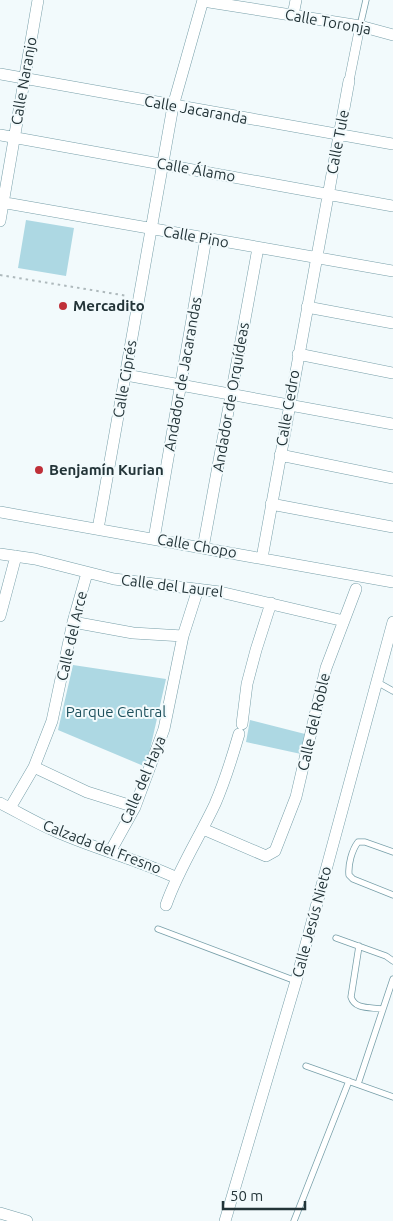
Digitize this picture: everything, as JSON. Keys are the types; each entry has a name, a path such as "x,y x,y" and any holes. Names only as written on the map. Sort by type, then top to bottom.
{"street":[{"name":"Calle Naranjo","path":"0,221 38,0"},
{"path":"292,15 296,0"},
{"name":"Calle Toronja","path":"203,1 360,26 393,35"},
{"name":"Calle Ciprés","path":"98,529 173,106 203,1"},
{"name":"Calle Tule","path":"316,258 360,26"},
{"name":"Calle Jacaranda","path":"0,74 393,144"},
{"name":"Calle Álamo","path":"0,135 393,206"},
{"name":"Calle Pino","path":"2,202 393,271"},
{"name":"Andador de Jacarandas","path":"154,539 206,238"},
{"name":"Andador de Orquídeas","path":"203,548 258,248"},
{"name":"Calle Cedro","path":"262,558 316,258"},
{"path":"307,307 393,323"},
{"path":"298,354 393,373"},
{"path":"126,375 393,424"},
{"path":"280,456 393,478"},
{"path":"271,504 393,527"},
{"name":"Calle Chopo","path":"0,512 393,582"},
{"name":"Calle del Laurel","path":"0,554 35,559 87,573 145,584 220,592 344,621"},
{"path":"0,616 16,556"},
{"name":"Calle del Arce","path":"5,806 34,767 52,721 73,622 87,573"},
{"name":"Calle del Haya","path":"110,852 135,807 164,730 183,636 198,589"},
{"name":"Calle del Roble","path":"203,829 266,856 271,855 275,851 296,797 326,668 356,589"},
{"path":"166,905 177,878 203,829 227,773 241,729 249,675 271,603"},
{"path":"73,622 133,633 183,636"},
{"name":"Calle Jesús Nieto","path":"225,1221 296,980 393,622"},
{"path":"34,767 87,792 135,807"},
{"name":"Calzada del Fresno","path":"5,806 54,831 148,864 177,878"},
{"path":"0,1213 27,1221"}],"lane":[{"path":"360,26 366,0"},
{"path":"377,682 393,691"},
{"path":"393,852 365,842 358,842 354,847 348,869 349,875 353,879 393,895"},
{"path":"158,929 296,980"},
{"path":"336,938 386,956 393,961"},
{"path":"359,946 351,997 353,1003 358,1006 382,1008"},
{"path":"358,1084 393,979"},
{"path":"306,1066 393,1097"},
{"path":"294,1221 349,1081"}],"path":[{"path":"0,275 140,298"}],"green space":[{"path":"26,220 74,228 66,276 18,268"},
{"name":"Parque Central","path":"73,665 166,679 146,767 58,730"},
{"path":"250,720 305,734 301,754 246,742"}],"place":[{"name":"Mercadito","path":"63,306"},
{"name":"Benjamín Kurian","path":"39,470"}]}
